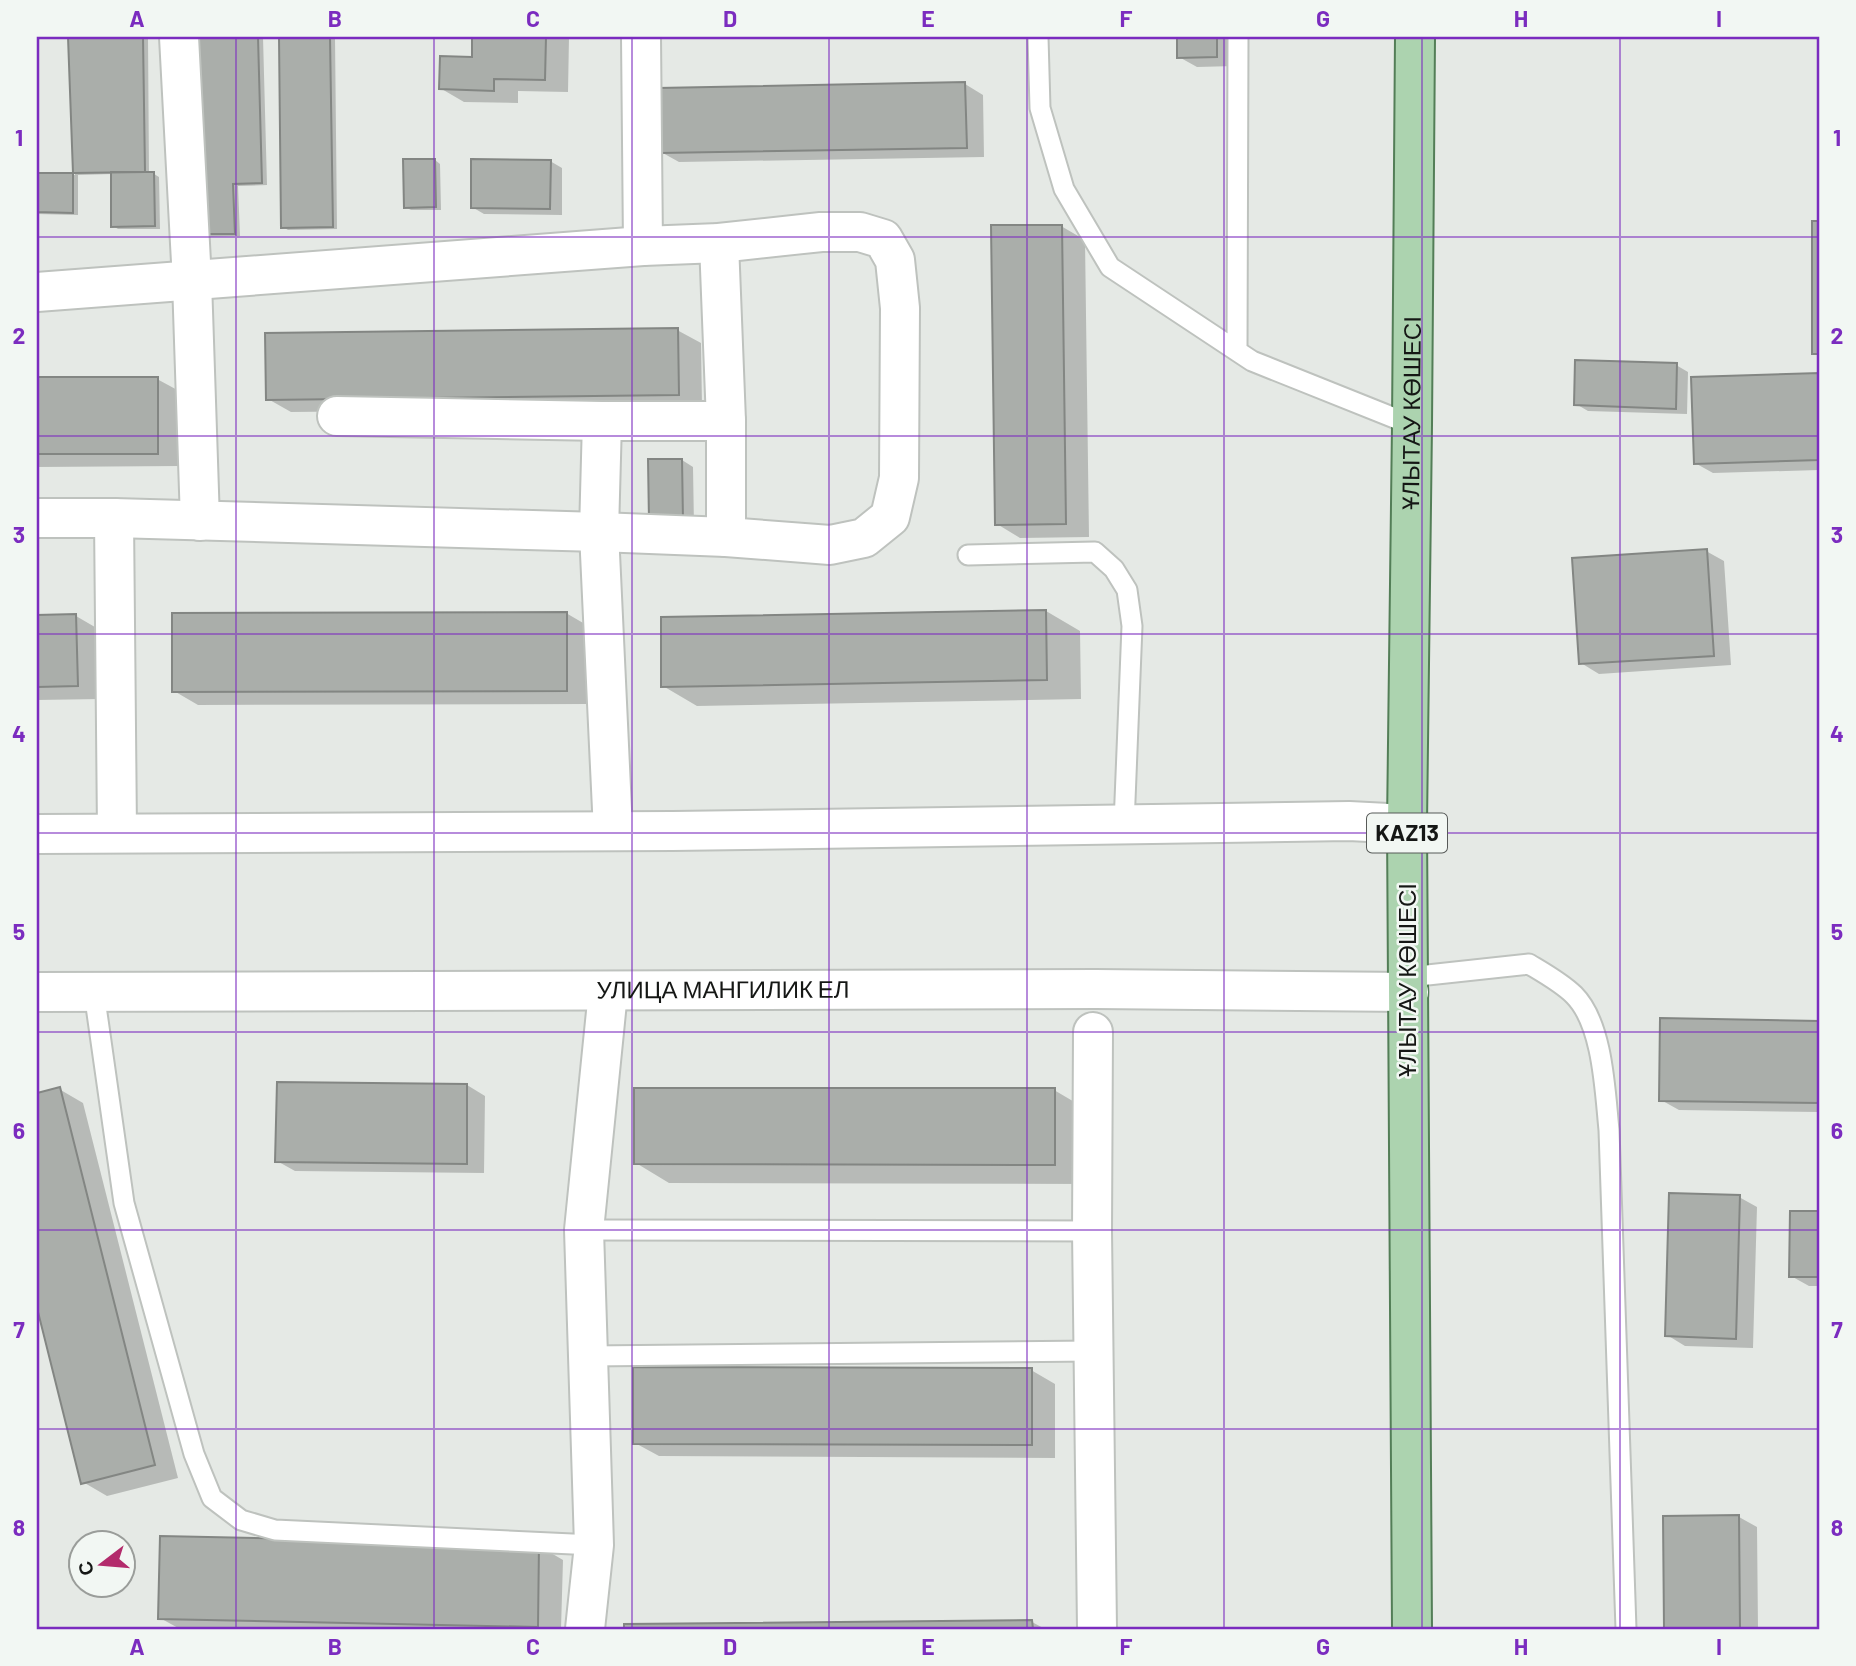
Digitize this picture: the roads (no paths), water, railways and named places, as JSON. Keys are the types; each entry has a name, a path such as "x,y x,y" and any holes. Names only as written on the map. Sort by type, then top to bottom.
{"main road":[{"name":"ҰЛЫТАУ КӨШЕСІ","path":"1412,1629 1407,824 1415,37"}],"street":[{"path":"179,37 201,521"},
{"path":"641,37 643,246"},
{"path":"37,292 643,246 719,243 821,232 860,232 883,239 895,260 900,308 898,478 890,517 864,538 830,545 726,537 599,532 114,518 37,519"},
{"path":"719,243 726,421 726,537"},
{"path":"337,416 726,421"},
{"path":"602,421 599,532 613,831"},
{"path":"114,518 117,832"},
{"path":"37,834 613,831 1349,821 1407,824"},
{"name":"УЛИЦА МАНГИЛИК ЕЛ","path":"37,992 608,992 1409,985"},
{"path":"585,1629 594,1545 584,1230 608,992"},
{"path":"1093,1032 1092,1231 1097,1629"}],"lane":[{"path":"1038,37 1040,108 1064,189 1111,267 1252,361 1412,425"},
{"path":"1237,351 1238,37"},
{"path":"968,555 1095,552 1114,569 1127,590 1132,626 1124,825"},
{"path":"1409,985 1529,964 1575,995 1590,1020 1601,1056 1609,1130 1626,1629"},
{"path":"94,992 124,1203 194,1454 212,1498 240,1520 275,1530 594,1545"},
{"path":"584,1230 1092,1231"},
{"path":"589,1356 1093,1351"}]}
